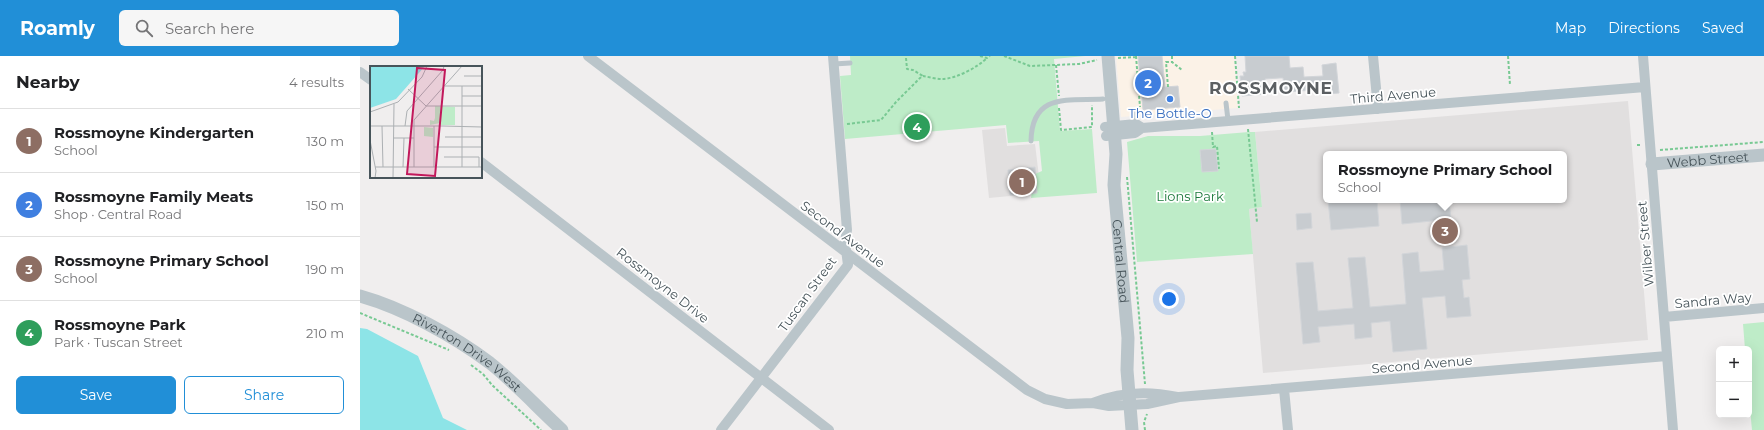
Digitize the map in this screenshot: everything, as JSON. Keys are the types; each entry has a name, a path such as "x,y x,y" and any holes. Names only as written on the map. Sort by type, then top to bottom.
{"street":[{"name":"Second Avenue","path":"588,56 1027,390 1045,399 1067,404 1093,403 1109,406 1160,393 1180,397 1667,356"},
{"path":"1374,56 1378,109"},
{"name":"Wilber Street","path":"1643,56 1673,430"},
{"name":"Central Road","path":"1104,58 1098,102 1110,131"},
{"name":"Central Road","path":"1104,58 1110,131 1108,156 1114,185 1128,338 1135,368 1141,430"},
{"name":"Tuscan Street","path":"721,430 848,265 845,242 847,230 833,60"},
{"path":"360,72 370,79"},
{"name":"Third Avenue","path":"1110,131 1139,126 1378,109 1645,87"},
{"name":"Webb Street","path":"1652,164 1764,154"},
{"name":"Rossmoyne Drive","path":"482,163 829,430"},
{"name":"Riverton Drive West","path":"360,296 399,310 467,347 491,364 562,430"},
{"name":"Sandra Way","path":"1664,317 1764,308"},
{"path":"1284,389 1288,430"},
{"name":"Central Road","path":"1132,430 1138,399"}],"lane":[{"path":"833,60 850,63"},
{"path":"1031,141 1032,131 1041,111 1047,105 1059,100 1098,102"},
{"path":"1226,103 1228,120"},
{"path":"1138,113 1139,126"}],"path":[{"path":"980,56 987,58"},
{"path":"906,58 907,69 913,70 923,76 947,78 972,69 990,56"},
{"path":"1004,56 1030,66 1079,64 1104,58 1136,56 1138,113"},
{"path":"1172,56 1172,62"},
{"path":"1235,56 1239,108"},
{"path":"1508,56 1510,85"},
{"path":"1168,87 1166,62 1172,62 1182,70"},
{"path":"1056,65 1061,130 1092,127 1098,102"},
{"path":"838,124 881,120 896,102 923,76"},
{"path":"1248,128 1257,222"},
{"path":"1212,131 1213,148 1217,146 1218,168"},
{"path":"1637,145 1660,143 1660,150 1764,142"},
{"path":"1126,169 1138,399 1148,413 1144,422 1145,430"},
{"path":"360,313 449,350"},
{"path":"467,362 483,374 492,385 542,430"}],"shaded area":[{"path":"1116,56 1234,56 1238,108 1121,117"},
{"path":"1628,101 1648,340 1263,373 1249,209 1262,207 1255,132"},
{"path":"1005,128 1007,146 1035,144 1041,193 989,198 982,130"}],"green space":[{"path":"850,56 1085,56 1054,59 1060,131 1092,129 1097,193 1031,198 1035,174 1042,171 1039,141 1008,143 1006,125 845,139 840,76 851,75"},
{"name":"Lions Park","path":"1255,132 1262,207 1249,209 1253,254 1137,262 1127,142 1148,136 1200,136"},
{"path":"1764,322 1764,430 1752,430 1752,346 1745,346 1743,324"}],"water":[{"path":"360,328 367,329 418,356 443,418 467,430 360,430"}],"building":[{"path":"1138,56 1162,56 1165,87 1178,86 1180,107 1143,110"},
{"path":"1245,56 1289,56 1290,68 1303,67 1304,77 1323,76 1322,65 1336,63 1339,93 1316,95 1315,90 1285,92 1283,78 1280,78 1265,79 1266,94 1242,96 1240,76 1244,76 1243,72 1246,72"},
{"path":"1216,149 1218,171 1202,172 1200,150"},
{"path":"1035,167 1037,193 1010,195 1008,170"},
{"path":"1328,203 1377,203 1379,226 1331,230"},
{"path":"1400,203 1449,203 1451,219 1402,224"},
{"path":"1311,213 1312,228 1297,230 1296,214"},
{"path":"1467,245 1470,279 1462,280 1464,298 1469,297 1471,316 1447,318 1445,296 1422,298 1427,349 1393,352 1390,321 1371,323 1372,337 1355,339 1354,324 1318,327 1320,342 1303,344 1296,263 1313,262 1318,311 1353,308 1348,258 1365,257 1370,307 1406,304 1402,254 1418,252 1420,272 1444,270 1442,248"}],"place":[{"name":"Rossmoyne Family Meats","path":"1148,83"},
{"name":"The Bottle-O","path":"1170,99"},
{"name":"Rossmoyne Park","path":"917,127"},
{"name":"Rossmoyne Kindergarten","path":"1022,182"},
{"name":"Rossmoyne Primary School","path":"1445,231"}],"district":[{"name":"ROSSMOYNE","path":"1271,88"}]}
